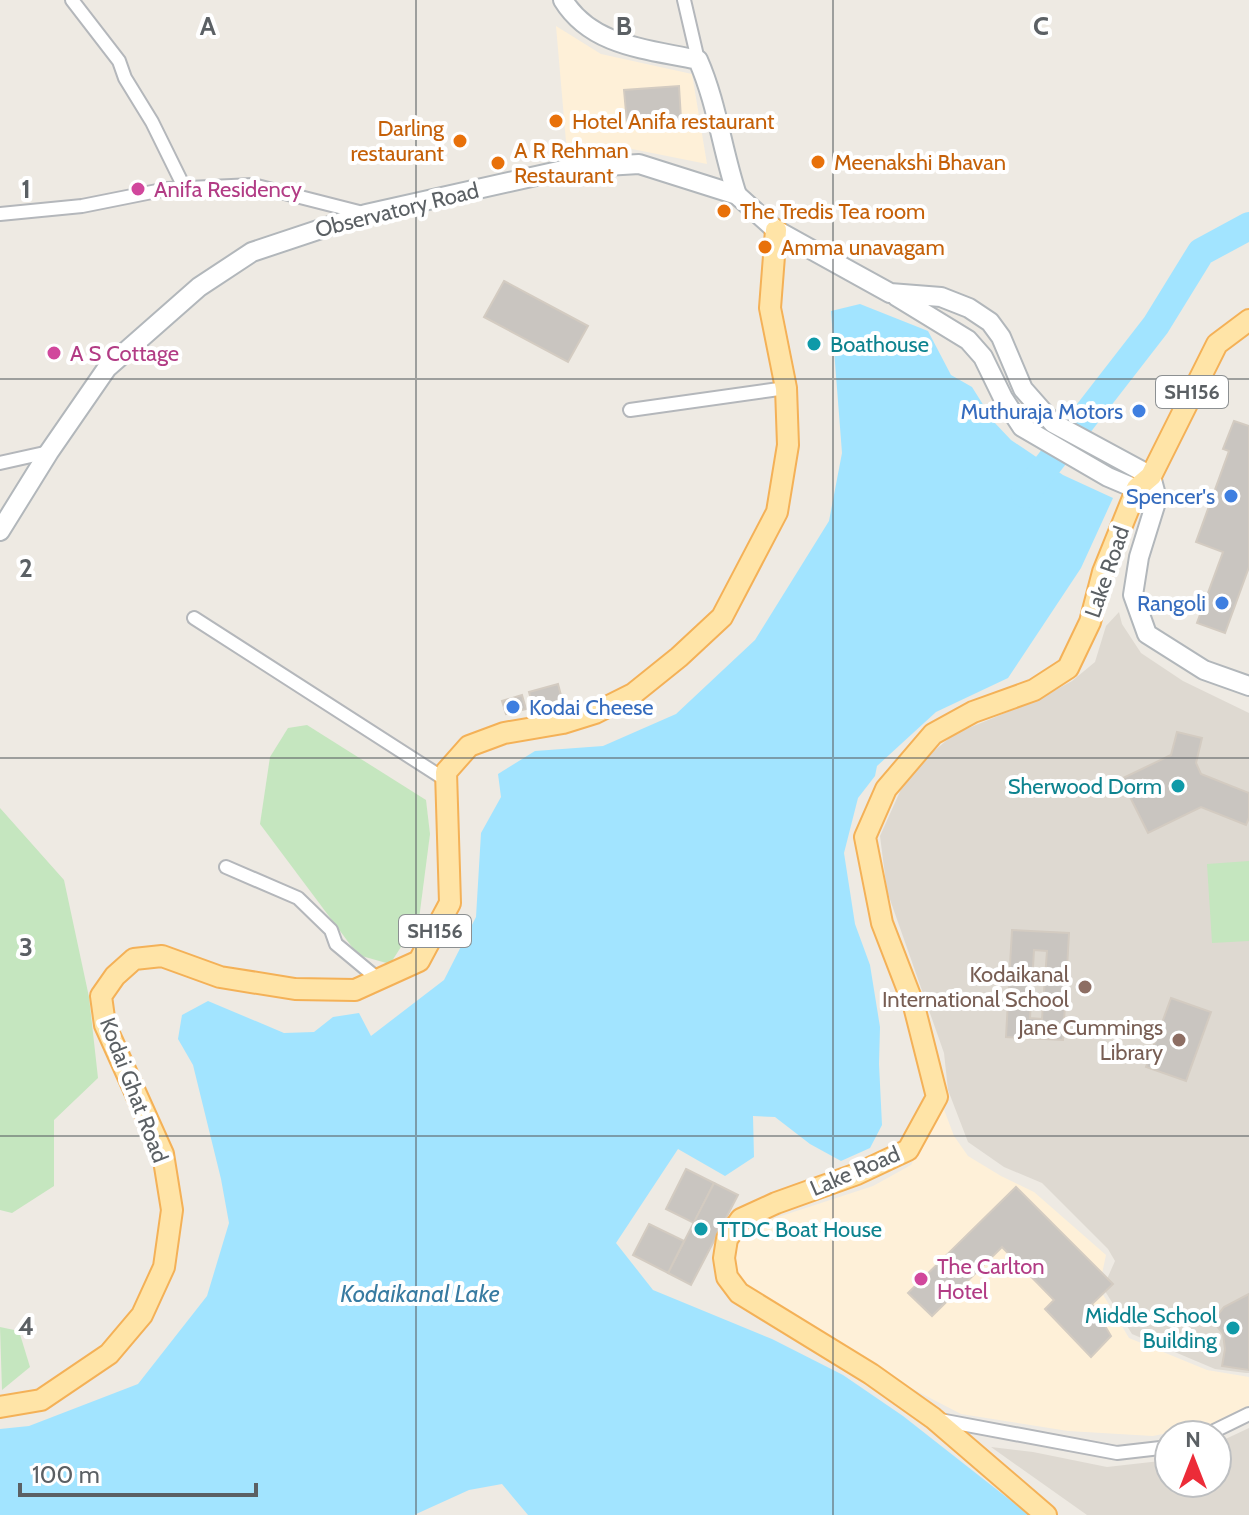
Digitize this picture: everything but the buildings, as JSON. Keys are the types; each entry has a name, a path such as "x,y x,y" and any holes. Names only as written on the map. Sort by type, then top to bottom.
{"main road":[{"path":"563,0 573,17 605,39 698,60 710,87 725,160 737,195"},
{"name":"Observatory Road","path":"0,531 107,368 199,287 252,252 366,214 572,168 639,164 737,195 776,230 968,340 983,357 1003,398 1022,427 1108,477 1144,482"},
{"path":"446,780 446,772 469,746 504,733 563,723 595,713 633,694 722,617 777,512 788,445 786,388 770,308 776,230"},
{"name":"Observatory Road","path":"890,293 941,297 969,308 990,322 1001,337 1023,389 1053,423 1117,458 1144,482 1157,499 1139,557 1133,595 1147,634 1204,670 1249,686"},
{"name":"SH156","path":"1144,482 1217,344 1249,320"},
{"name":"Lake Road","path":"1046,1515 933,1418 871,1374 739,1293 732,1286 725,1268 727,1239 741,1219 857,1174 908,1150 937,1097 914,1006 882,923 865,837 886,789 933,734 973,712 1034,690 1068,668 1090,622 1103,572 1144,482"},
{"name":"Kodai Ghat Road","path":"0,1407 41,1400 109,1354 142,1315 164,1267 172,1210 163,1154 105,1025 101,996 115,976 134,959 162,956 220,977 295,989 355,990 419,961 450,903 446,780"}],"street":[{"path":"72,0 119,61 125,78 152,122 185,189"},
{"path":"684,0 698,60"},
{"path":"0,214 82,206 167,189 253,185 366,214"},
{"path":"630,410 786,388"},
{"path":"0,463 49,452"},
{"path":"194,618 446,780"},
{"path":"226,867 298,898 331,930 336,944 378,979"},
{"path":"933,1418 1117,1453 1153,1449"}],"shaded area":[{"path":"556,26 601,54 692,74 707,164 622,147 567,153"},
{"name":"Kodaikanal International School","path":"1119,612 1122,624 1141,653 1183,681 1249,713 1249,1373 1215,1369 1132,1334 1103,1288 1115,1261 1108,1249 1042,1183 1004,1167 968,1142 948,1090 944,1053 887,891 880,836 902,787 954,734 1039,699 1072,681 1095,662 1106,626"},
{"name":"The Carlton Hotel","path":"943,1107 954,1136 968,1156 1034,1192 1106,1255 1099,1288 1129,1338 1207,1370 1249,1377 1249,1406 1224,1419 1153,1419 1153,1436 1068,1431 961,1414 901,1383 748,1287 732,1268 747,1224 873,1186 911,1165"},
{"path":"1249,1428 1249,1515 1087,1515 991,1447 1107,1467 1153,1462 1153,1499 1233,1499 1233,1436"}],"green space":[{"path":"307,725 426,800 430,834 419,919 390,964 358,955 260,824 270,757 288,728"},
{"path":"0,808 64,880 89,997 98,1078 54,1120 54,1186 12,1213 0,1210"},
{"path":"1249,861 1249,941 1212,943 1207,864"},
{"path":"0,1327 19,1331 30,1367 2,1390"}],"water":[{"name":"Kodaikanal Lake","path":"860,304 928,331 951,375 972,387 994,422 1011,440 1063,475 1113,498 1081,568 1008,678 936,712 877,766 875,776 858,798 844,853 855,924 870,965 880,1027 882,1125 870,1148 841,1161 810,1144 775,1117 753,1116 754,1157 725,1176 678,1149 616,1243 653,1290 772,1339 843,1375 903,1416 1029,1515 528,1515 502,1484 469,1490 414,1515 0,1515 0,1429 29,1426 138,1384 207,1296 229,1223 193,1065 178,1039 182,1015 208,1001 284,1033 314,1032 333,1017 359,1013 371,1036 444,980 476,917 481,833 501,797 498,774 535,751 603,746 676,714 755,640 829,521 842,453 831,311"}],"waterway":[{"path":"1025,494 1156,325 1201,252 1249,226"}],"place":[{"name":"Hotel Anifa restaurant","path":"556,121"},
{"name":"Darling restaurant","path":"460,141"},
{"name":"Meenakshi Bhavan","path":"818,162"},
{"name":"A R Rehman Restaurant","path":"498,163"},
{"name":"Anifa Residency","path":"138,189"},
{"name":"The Tredis Tea room","path":"724,211"},
{"name":"Amma unavagam","path":"765,247"},
{"name":"Boathouse","path":"814,344"},
{"name":"A S Cottage","path":"54,353"},
{"name":"Muthuraja Motors","path":"1139,411"},
{"name":"Spencer's","path":"1231,496"},
{"name":"Rangoli","path":"1222,603"},
{"name":"Kodai Cheese","path":"513,707"},
{"name":"Sherwood Dorm","path":"1178,786"},
{"name":"Kodaikanal International School","path":"1085,987"},
{"name":"Jane Cummings Library","path":"1179,1040"},
{"name":"TTDC Boat House","path":"701,1229"},
{"name":"The Carlton Hotel","path":"921,1279"},
{"name":"Middle School Building","path":"1233,1328"}]}
